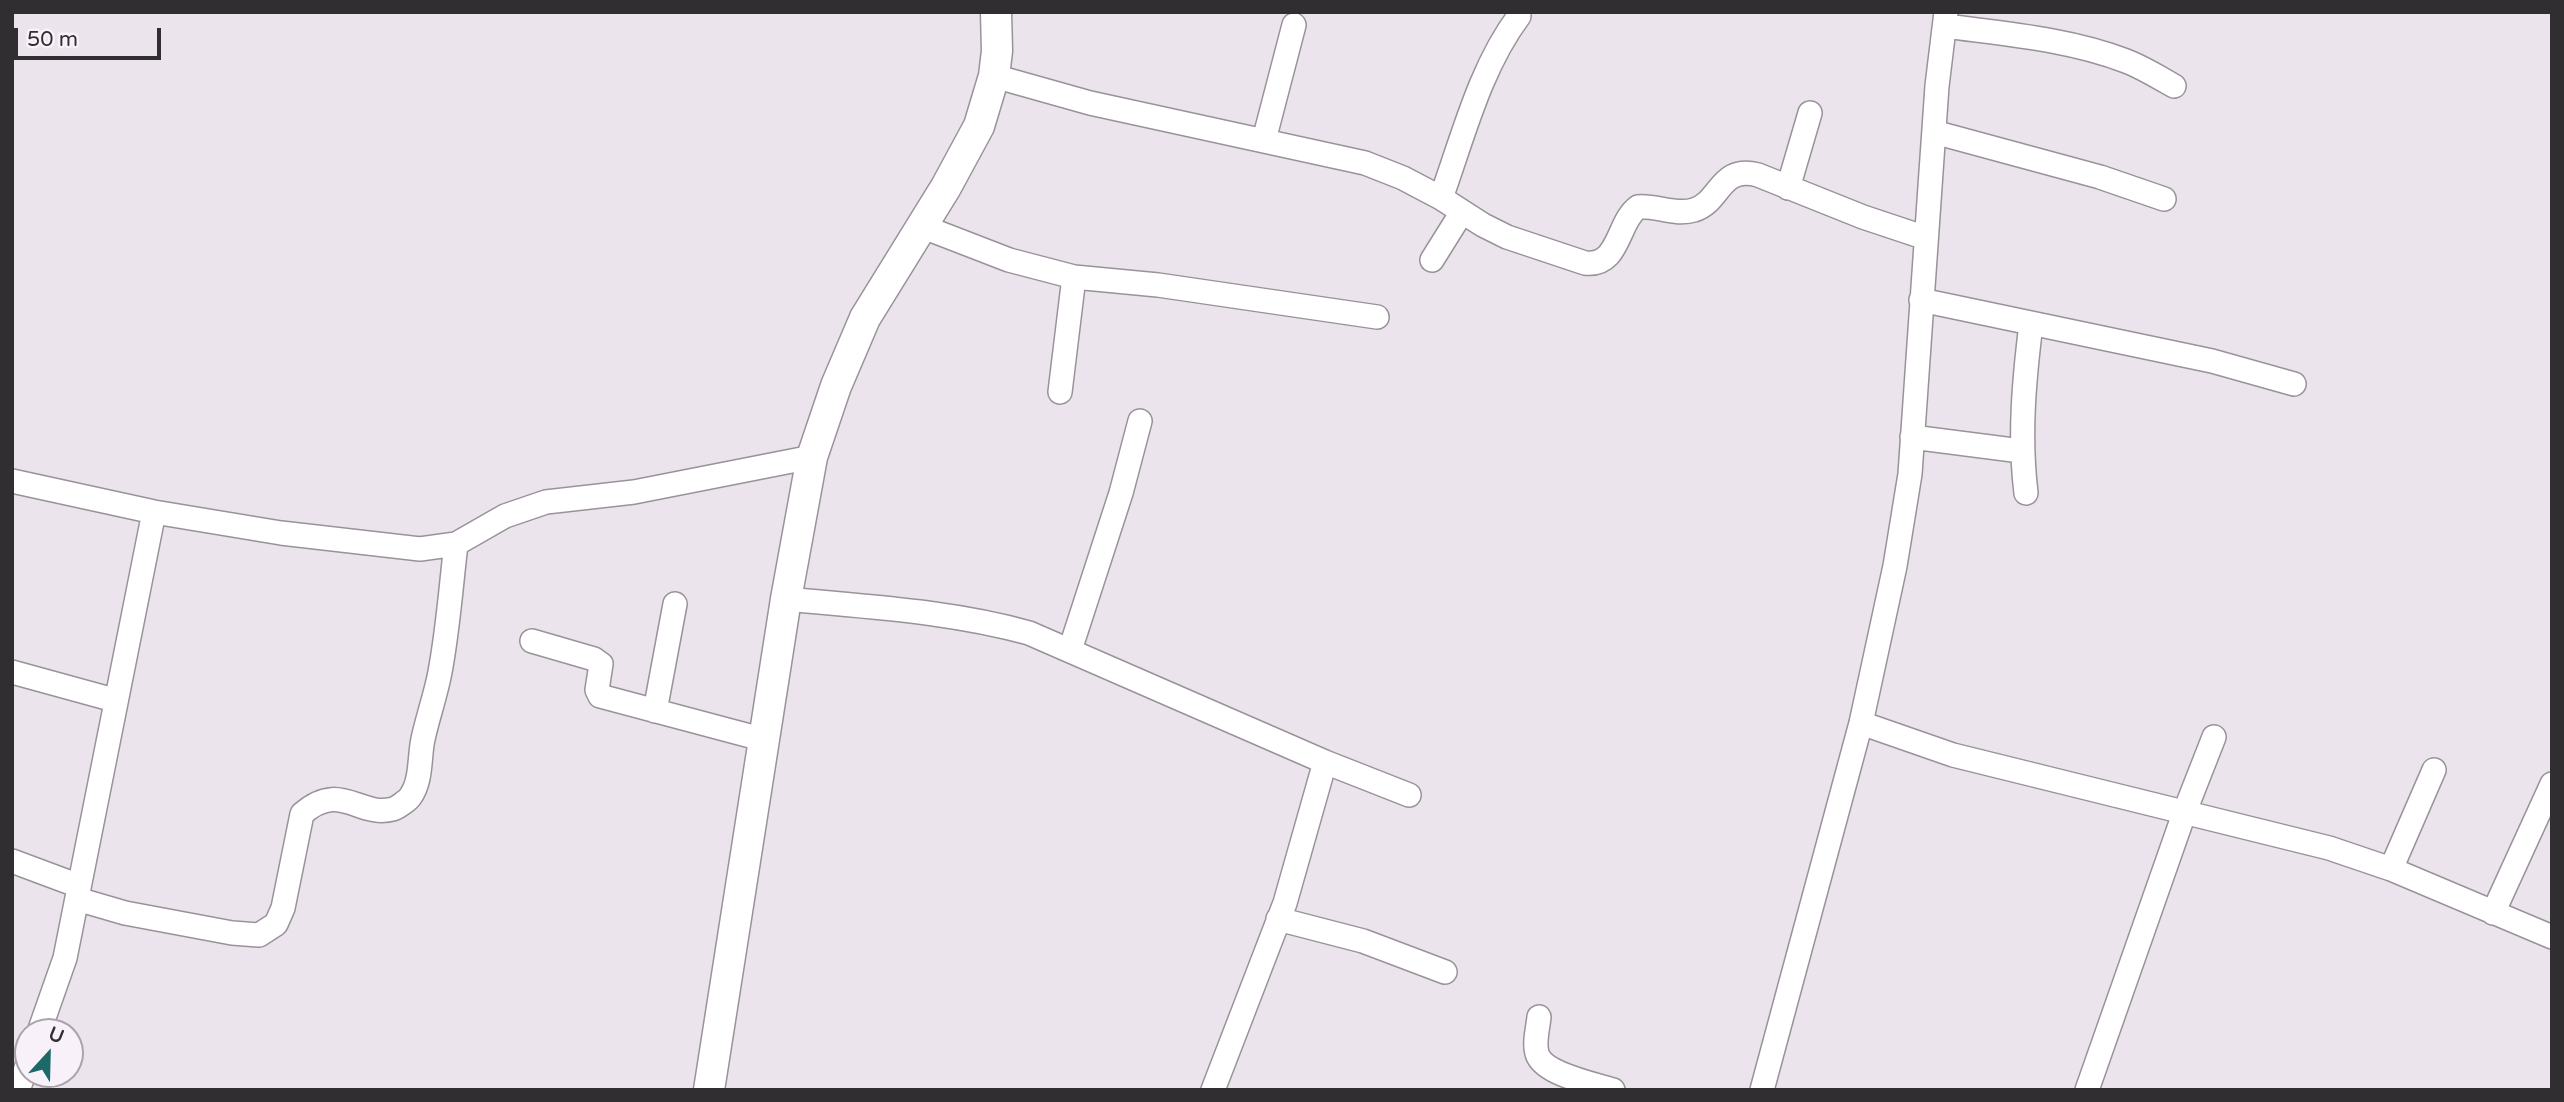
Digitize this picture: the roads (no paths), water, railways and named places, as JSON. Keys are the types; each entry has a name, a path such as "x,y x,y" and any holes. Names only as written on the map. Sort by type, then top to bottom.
{"main road":[{"path":"709,1090 786,598 811,457 836,386 865,318 946,187 979,126 994,76 997,51 996,12"}],"street":[{"path":"1441,198 1491,61 1505,34 1519,16"},
{"path":"1762,1090 1861,723 1895,566 1910,474 1934,132 1946,19 2021,37 2094,50 2128,62 2174,86"},
{"path":"1264,140 1294,25"},
{"path":"994,76 1090,103 1365,163 1441,198 1507,237 1586,263 1596,263 1612,251 1629,214 1638,206 1680,212 1693,211 1701,207 1726,180 1740,173 1758,175 1926,239"},
{"path":"1788,188 1810,114"},
{"path":"1934,132 2100,177 2164,199"},
{"path":"1432,260 1462,212"},
{"path":"921,226 1009,260 1074,277 1158,285 1377,317"},
{"path":"1060,392 1074,277"},
{"path":"1921,300 2212,361 2294,384"},
{"path":"2026,493 2021,451 2023,396 2031,324"},
{"path":"1070,650 1121,493 1140,421"},
{"path":"1912,437 2021,451"},
{"path":"12,481 153,512 281,533 420,549 456,544 505,516 546,502 634,492 811,457"},
{"path":"44,1018 65,958 153,512"},
{"path":"12,861 125,913 232,933 258,935 276,924 287,893 302,814 323,801 344,799 373,808 394,809 410,797 419,774 422,741 440,670 456,544"},
{"path":"786,598 991,622 1029,633 1325,762 1409,794"},
{"path":"655,711 675,604"},
{"path":"532,641 594,659 601,664 597,690 600,696 765,740"},
{"path":"12,672 114,700"},
{"path":"1861,723 1953,755 2329,848 2391,869 2552,937"},
{"path":"2087,1090 2185,811 2214,737"},
{"path":"1213,1090 1278,919 1325,762"},
{"path":"2391,869 2434,770"},
{"path":"2493,913 2552,784"},
{"path":"1278,919 1363,941 1445,972"},
{"path":"1539,1017 1537,1054 1545,1065 1613,1090"}]}
